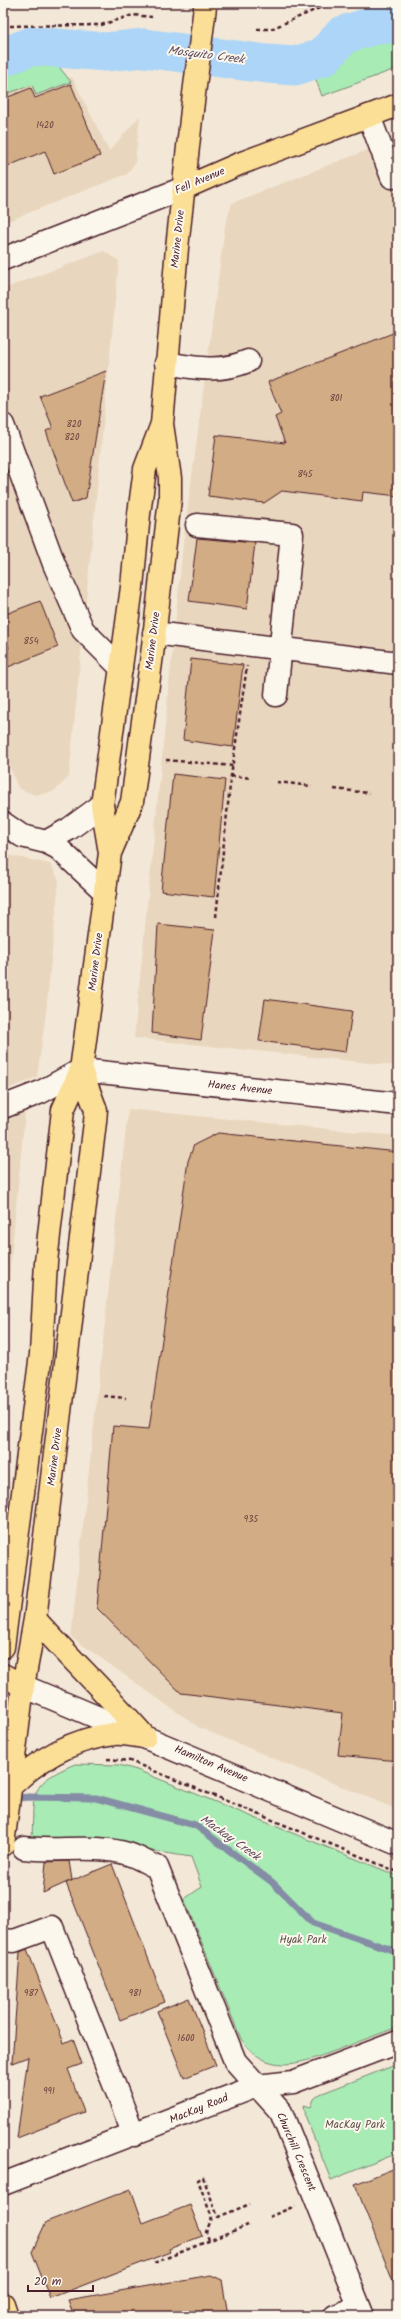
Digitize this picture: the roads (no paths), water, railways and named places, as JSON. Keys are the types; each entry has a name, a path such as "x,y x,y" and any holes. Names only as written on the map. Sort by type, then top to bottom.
{"main road":[{"name":"Marine Drive","path":"3,1648 41,1354 46,1262 63,1110 81,1070 110,853 132,802 154,633 170,499 170,478 162,424 166,363 192,110 206,4"},
{"name":"Fell Avenue","path":"184,188 239,164 398,105"},
{"name":"Marine Drive","path":"110,853 102,804 121,668 145,469 162,424"},
{"name":"Marine Drive","path":"10,1841 10,1787 23,1686 35,1619 95,1122 96,1110 81,1070"},
{"path":"35,1619 70,1658 103,1689 145,1737"},
{"path":"3,1653 23,1686"},
{"path":"3,1675 23,1686"},
{"path":"10,1787 36,1764 78,1743 115,1734 145,1737"},
{"path":"3,2304 7,2316"}],"street":[{"path":"369,116 392,177"},
{"name":"Fell Avenue","path":"3,259 184,188"},
{"path":"166,363 202,369 232,368 248,361"},
{"path":"3,425 54,564 83,630 121,668"},
{"path":"197,525 292,534 276,695"},
{"path":"154,633 398,664"},
{"path":"46,842 69,829 102,804"},
{"path":"3,823 22,836 46,842 67,855 105,892"},
{"path":"3,1107 41,1092 81,1070"},
{"name":"Hanes Avenue","path":"81,1070 398,1104"},
{"name":"Hamilton Avenue","path":"23,1686 398,1844"},
{"name":"Churchill Crescent","path":"10,1841 44,1851 96,1850 128,1854 157,1867 235,2061 281,2112 361,2311"},
{"path":"3,1940 14,1941 52,1927 134,2135"},
{"name":"MacKay Road","path":"3,2184 134,2135 257,2086 293,2082 398,2042"},
{"path":"334,2316 361,2311"}],"waterway":[{"name":"Mosquito Creek","path":"3,57 32,46 106,52 144,48 267,64 295,66 323,57 343,35 372,26 398,23"},
{"name":"Mackay Creek","path":"11,1799 28,1797 96,1798 195,1825 272,1882 313,1923 398,1952"}],"park label":[{"name":"Hyak Park","path":"303,1940"},
{"name":"MacKay Park","path":"355,2125"}]}
